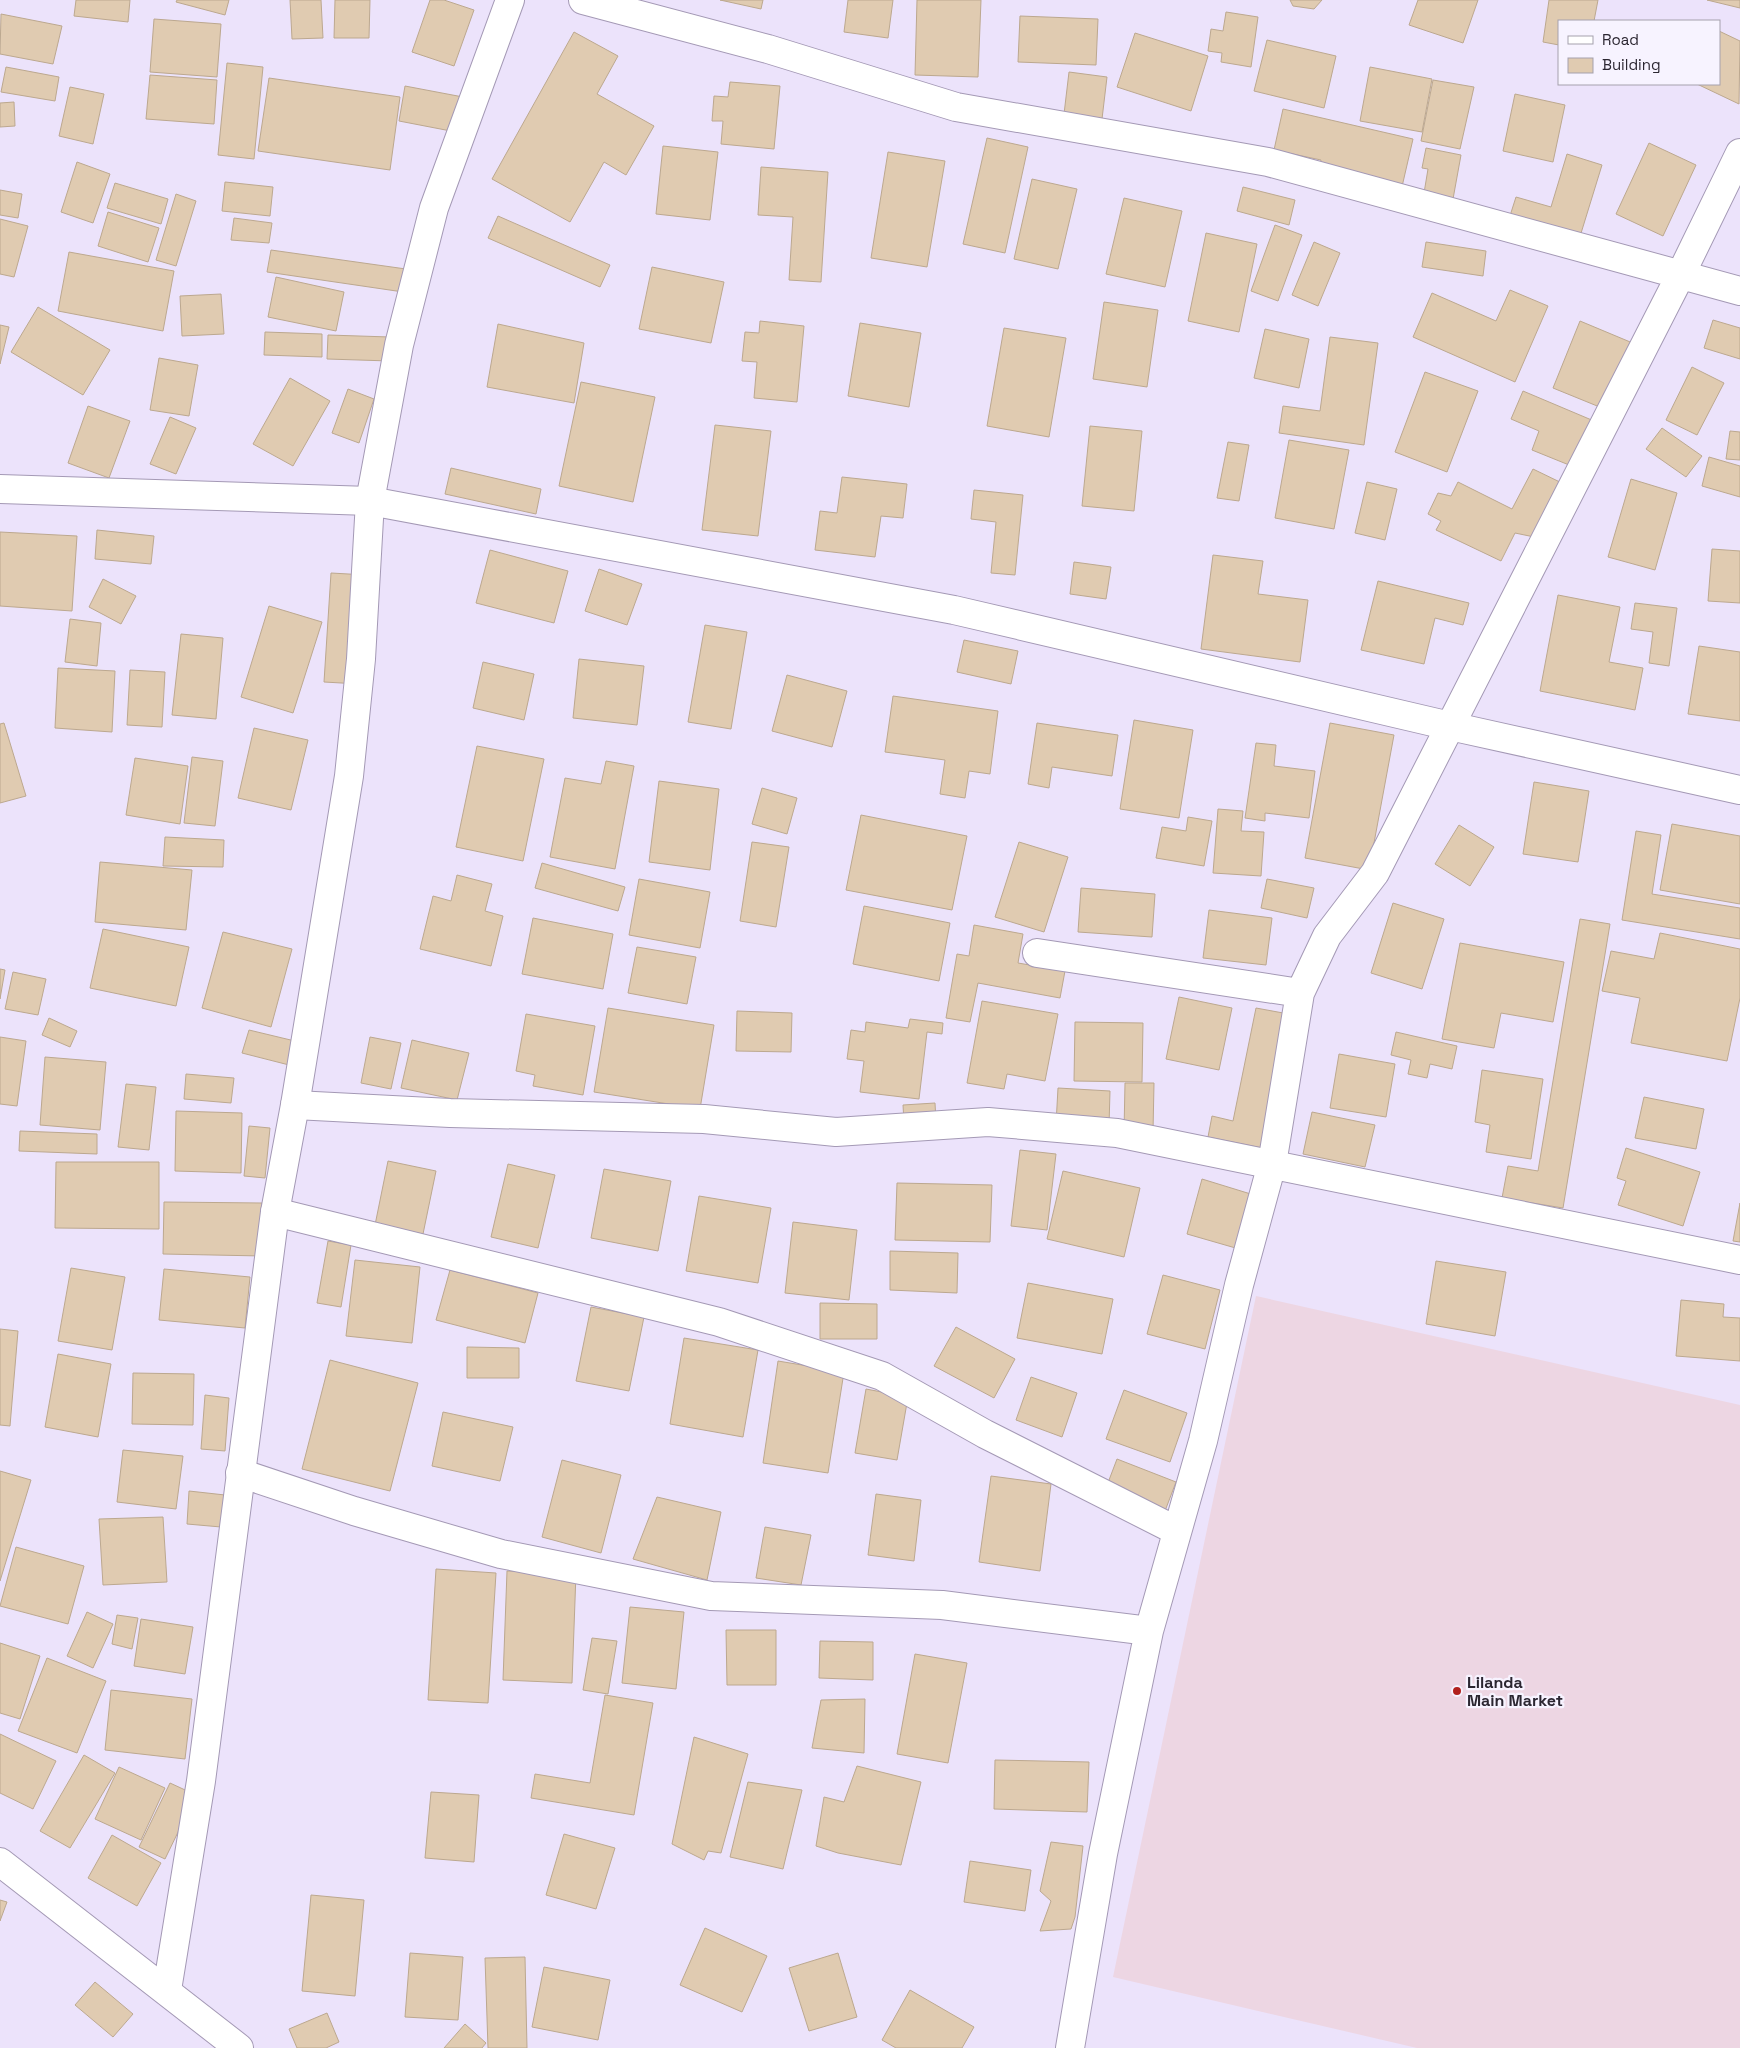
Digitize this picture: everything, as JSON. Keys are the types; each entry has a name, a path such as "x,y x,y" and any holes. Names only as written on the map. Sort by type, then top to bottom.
{"street":[{"path":"167,1990 201,1781 275,1212 295,1106 349,776 362,659 370,501 399,345 434,208 510,0"},
{"path":"583,0 768,49 956,107 1268,162 1740,291"},
{"path":"1070,2048 1103,1854 1149,1631 1203,1441 1239,1285 1272,1164 1300,993 1327,936 1376,873 1680,276 1740,153"},
{"path":"0,489 370,501 954,610 1450,726 1740,790"},
{"path":"1037,953 1300,993"},
{"path":"295,1106 704,1119 836,1132 988,1122 1118,1133 1740,1260"},
{"path":"275,1212 719,1322 882,1376 985,1434 1177,1531"},
{"path":"240,1473 354,1511 501,1554 711,1596 942,1605 1149,1631"},
{"path":"0,1862 167,1990 239,2048"}],"shaded area":[{"name":"Lilanda Main Market","path":"1256,1296 1740,1405 1740,2048 1417,2048 1113,1977"}],"building":[{"path":"76,0 130,0 128,22 74,16"},
{"path":"177,0 229,0 225,15 176,2"},
{"path":"290,0 321,0 323,38 292,39"},
{"path":"335,0 370,0 369,38 334,38"},
{"path":"430,0 444,0 474,10 454,66 412,52"},
{"path":"720,0 763,0 761,9"},
{"path":"848,0 893,0 888,38 844,32"},
{"path":"917,0 981,0 978,77 915,75"},
{"path":"1290,0 1322,0 1314,9 1293,6"},
{"path":"1418,0 1478,0 1463,43 1409,25"},
{"path":"1549,0 1598,0 1594,20 1558,20 1558,45 1543,42"},
{"path":"1707,0 1740,0 1740,8"},
{"path":"1226,12 1258,17 1251,67 1221,62 1222,53 1208,51 1211,29 1223,31"},
{"path":"1,14 62,26 53,64 0,54"},
{"path":"1020,16 1098,19 1096,65 1018,62"},
{"path":"154,19 221,24 217,77 150,72"},
{"path":"1720,31 1740,41 1739,104 1699,85 1720,85"},
{"path":"574,32 618,56 597,94 654,126 626,175 604,162 570,222 492,179"},
{"path":"1135,33 1208,56 1191,111 1117,87"},
{"path":"1267,40 1336,56 1324,108 1254,91"},
{"path":"227,63 263,67 254,159 218,155"},
{"path":"6,67 59,77 55,101 1,92"},
{"path":"1370,67 1432,79 1422,132 1360,121"},
{"path":"1069,72 1107,77 1102,119 1064,114"},
{"path":"150,75 217,80 214,124 146,119"},
{"path":"269,78 400,97 390,170 258,151"},
{"path":"1433,80 1474,87 1460,149 1421,141"},
{"path":"730,82 780,86 774,149 721,144 723,121 712,121 714,96 728,97"},
{"path":"405,86 463,97 456,132 399,121"},
{"path":"70,87 104,94 93,144 59,136"},
{"path":"1515,94 1565,105 1553,162 1503,151"},
{"path":"14,102 15,126 0,127 0,103"},
{"path":"1283,109 1413,139 1401,191 1318,172 1321,160 1274,150"},
{"path":"987,138 1028,147 1005,253 963,244"},
{"path":"1649,143 1696,165 1663,236 1616,214"},
{"path":"663,146 718,152 710,220 656,214"},
{"path":"1426,148 1461,155 1453,199 1424,193 1428,169 1422,168"},
{"path":"888,152 945,161 927,267 871,258"},
{"path":"1567,154 1602,165 1578,243 1508,222 1516,197 1551,207"},
{"path":"77,162 110,174 93,223 61,212"},
{"path":"761,167 828,172 821,282 789,280 793,217 758,215"},
{"path":"1032,179 1077,189 1058,269 1014,259"},
{"path":"225,182 273,187 270,216 222,211"},
{"path":"115,183 168,199 161,224 107,208"},
{"path":"1243,187 1295,200 1289,225 1237,211"},
{"path":"0,190 22,194 18,218 0,215"},
{"path":"176,194 196,201 176,266 156,260"},
{"path":"1124,198 1182,211 1165,287 1106,274"},
{"path":"108,212 159,228 148,262 98,246"},
{"path":"498,216 610,265 600,287 488,238"},
{"path":"234,218 272,223 269,243 231,240"},
{"path":"0,219 28,226 14,277 0,274"},
{"path":"1275,225 1302,235 1278,301 1251,291"},
{"path":"1206,233 1257,244 1239,332 1188,321"},
{"path":"1314,242 1340,253 1318,306 1292,295"},
{"path":"1426,242 1486,251 1483,276 1422,267"},
{"path":"271,250 413,270 410,293 267,272"},
{"path":"69,252 174,271 163,331 58,311"},
{"path":"652,267 724,282 711,343 639,329"},
{"path":"276,277 344,292 336,331 268,317"},
{"path":"1510,290 1548,306 1515,382 1413,337 1432,293 1496,321"},
{"path":"221,294 224,334 182,336 180,296"},
{"path":"1104,302 1158,310 1147,387 1093,379"},
{"path":"38,307 110,350 83,395 11,352"},
{"path":"1713,320 1740,328 1740,359 1704,348"},
{"path":"760,321 804,326 797,402 754,398 757,362 742,361 745,332 759,333"},
{"path":"1580,321 1635,344 1607,410 1553,388"},
{"path":"860,323 921,333 909,407 848,396"},
{"path":"498,324 584,343 574,403 487,387"},
{"path":"0,325 9,327 0,364"},
{"path":"1004,328 1066,338 1049,437 987,426"},
{"path":"1265,329 1309,339 1299,388 1254,378"},
{"path":"265,332 322,334 322,357 264,355"},
{"path":"328,335 390,337 390,361 327,359"},
{"path":"1330,337 1378,343 1364,445 1279,433 1283,406 1320,411"},
{"path":"159,358 198,365 189,416 150,410"},
{"path":"1692,367 1724,383 1697,435 1666,420"},
{"path":"1425,372 1478,391 1447,472 1395,452"},
{"path":"290,378 330,401 293,466 253,444"},
{"path":"581,382 655,397 633,502 559,486"},
{"path":"348,389 374,399 359,443 332,433"},
{"path":"1523,391 1594,421 1574,467 1532,450 1539,431 1511,419"},
{"path":"88,406 130,421 109,478 68,463"},
{"path":"170,417 196,428 176,474 150,464"},
{"path":"715,425 771,431 758,536 702,530"},
{"path":"1090,426 1142,431 1134,511 1082,506"},
{"path":"1662,428 1702,456 1686,477 1646,449"},
{"path":"1730,431 1740,432 1740,460 1726,459"},
{"path":"1289,440 1349,450 1334,529 1275,518"},
{"path":"1228,442 1249,445 1239,501 1217,498"},
{"path":"1709,457 1740,466 1740,497 1702,486"},
{"path":"451,468 541,489 536,514 445,494"},
{"path":"1533,469 1566,485 1539,538 1515,533 1501,561 1436,530 1441,521 1428,514 1438,493 1451,496 1458,482 1512,509"},
{"path":"842,477 907,484 903,518 881,516 875,557 815,550 820,511 837,513"},
{"path":"1631,479 1677,493 1655,570 1608,557"},
{"path":"1367,482 1397,489 1385,540 1355,533"},
{"path":"974,490 1023,495 1015,575 991,573 996,522 971,519"},
{"path":"97,530 154,536 151,564 95,559"},
{"path":"0,532 77,536 72,611 0,606"},
{"path":"1712,549 1740,551 1740,603 1708,601"},
{"path":"490,550 568,571 554,623 476,603"},
{"path":"1213,555 1263,561 1258,594 1308,600 1300,662 1201,649"},
{"path":"1074,562 1111,567 1106,599 1070,594"},
{"path":"599,569 642,584 627,625 585,611"},
{"path":"331,573 366,575 359,684 324,682"},
{"path":"103,579 136,596 121,624 89,607"},
{"path":"1378,581 1469,603 1463,625 1435,618 1424,664 1361,650"},
{"path":"1558,595 1620,607 1609,662 1643,668 1635,710 1540,691"},
{"path":"1635,603 1677,608 1669,666 1649,663 1653,632 1631,629"},
{"path":"269,606 322,622 293,713 241,697"},
{"path":"70,619 101,623 97,666 65,662"},
{"path":"705,625 747,632 731,729 688,722"},
{"path":"181,634 223,638 216,719 172,715"},
{"path":"964,640 1018,651 1011,684 957,672"},
{"path":"1699,646 1740,652 1740,721 1688,714"},
{"path":"579,659 644,666 637,725 573,718"},
{"path":"483,662 534,674 524,720 473,708"},
{"path":"58,668 115,671 112,732 55,728"},
{"path":"130,670 165,672 162,727 127,725"},
{"path":"787,675 847,691 832,747 772,731"},
{"path":"893,696 998,711 990,774 969,771 965,798 940,794 945,760 885,752"},
{"path":"1134,720 1193,730 1179,818 1120,809"},
{"path":"4,723 26,796 0,803 0,724"},
{"path":"1037,723 1118,735 1112,776 1052,767 1049,788 1028,784"},
{"path":"1330,723 1394,735 1369,870 1305,858"},
{"path":"254,728 308,740 291,810 238,798"},
{"path":"1256,743 1276,745 1274,766 1315,771 1309,818 1265,813 1265,821 1245,818"},
{"path":"477,746 544,759 523,861 456,847"},
{"path":"192,757 223,761 215,826 184,823"},
{"path":"135,758 188,766 180,824 126,815"},
{"path":"606,761 634,766 615,869 550,857 565,778 601,784"},
{"path":"659,781 719,789 710,870 649,862"},
{"path":"1534,782 1589,791 1578,862 1523,854"},
{"path":"762,788 797,798 787,834 752,824"},
{"path":"1218,809 1243,811 1241,831 1264,832 1261,876 1213,873"},
{"path":"861,815 967,836 952,910 846,890"},
{"path":"1188,817 1212,821 1204,866 1156,858 1162,827 1186,831"},
{"path":"1672,824 1740,836 1740,904 1660,890"},
{"path":"1459,825 1494,847 1470,886 1435,864"},
{"path":"1636,831 1661,835 1652,894 1740,908 1740,939 1622,920"},
{"path":"165,837 224,840 223,867 163,866"},
{"path":"752,842 789,847 776,927 740,921"},
{"path":"1019,842 1068,857 1044,932 995,917"},
{"path":"100,862 192,870 186,930 95,922"},
{"path":"542,863 625,887 618,911 535,888"},
{"path":"457,875 492,884 485,911 503,916 491,966 420,949 433,896 451,901"},
{"path":"639,879 710,892 700,948 629,935"},
{"path":"1267,879 1314,888 1307,918 1261,908"},
{"path":"1081,888 1155,894 1152,937 1078,932"},
{"path":"1393,903 1444,919 1422,989 1371,973"},
{"path":"864,906 950,923 939,981 853,964"},
{"path":"1209,910 1272,918 1266,965 1203,958"},
{"path":"533,918 613,934 603,989 522,974"},
{"path":"1580,919 1610,924 1563,1208 1502,1198 1508,1166 1538,1171"},
{"path":"974,925 1023,934 1018,963 1065,971 1060,998 978,983 970,1022 946,1018 957,954 969,956"},
{"path":"103,929 189,947 176,1006 90,988"},
{"path":"223,932 292,949 271,1027 202,1008"},
{"path":"1660,933 1740,949 1740,998 1727,1061 1631,1043 1640,998 1602,991 1611,951 1654,959"},
{"path":"1460,943 1564,962 1553,1022 1501,1013 1494,1048 1442,1039"},
{"path":"637,947 696,957 687,1004 628,993"},
{"path":"0,969 5,970 0,999"},
{"path":"13,972 46,979 38,1015 5,1009"},
{"path":"1179,997 1232,1008 1219,1070 1166,1059"},
{"path":"982,1001 1058,1014 1045,1081 1007,1074 1004,1089 967,1083"},
{"path":"608,1008 714,1025 700,1109 594,1092"},
{"path":"1256,1008 1294,1015 1267,1149 1208,1137 1212,1116 1233,1121"},
{"path":"737,1011 792,1013 791,1052 736,1051"},
{"path":"526,1014 595,1026 583,1095 533,1086 535,1075 516,1071"},
{"path":"49,1018 77,1031 70,1047 42,1035"},
{"path":"910,1019 943,1023 942,1034 927,1032 919,1099 860,1092 864,1061 847,1059 851,1030 865,1032 866,1022 908,1028"},
{"path":"1075,1022 1143,1023 1142,1082 1074,1081"},
{"path":"249,1030 299,1042 293,1066 242,1053"},
{"path":"1396,1032 1457,1046 1452,1069 1430,1064 1427,1078 1408,1074 1411,1060 1391,1055"},
{"path":"0,1037 26,1041 17,1106 0,1104"},
{"path":"370,1037 401,1043 391,1089 361,1083"},
{"path":"412,1040 469,1053 457,1100 401,1088"},
{"path":"1339,1054 1395,1064 1386,1117 1330,1108"},
{"path":"45,1057 106,1062 100,1130 40,1125"},
{"path":"1482,1070 1543,1079 1531,1159 1486,1152 1490,1125 1475,1122"},
{"path":"186,1074 234,1078 231,1103 184,1099"},
{"path":"1125,1083 1154,1083 1153,1132 1124,1132"},
{"path":"126,1084 156,1087 149,1150 118,1147"},
{"path":"1058,1088 1110,1091 1109,1126 1056,1124"},
{"path":"1644,1097 1704,1109 1696,1149 1635,1138"},
{"path":"935,1103 936,1121 904,1122 903,1105"},
{"path":"176,1111 242,1113 241,1173 175,1171"},
{"path":"1312,1112 1375,1125 1365,1167 1303,1154"},
{"path":"249,1126 270,1128 265,1178 244,1176"},
{"path":"20,1131 97,1134 97,1154 19,1151"},
{"path":"1626,1148 1700,1172 1683,1226 1618,1205 1626,1181 1617,1178"},
{"path":"1020,1150 1056,1154 1047,1230 1011,1226"},
{"path":"388,1161 436,1171 423,1234 375,1225"},
{"path":"56,1162 159,1162 159,1229 55,1228"},
{"path":"508,1164 555,1175 538,1248 491,1237"},
{"path":"604,1169 671,1181 658,1251 591,1238"},
{"path":"1063,1171 1140,1188 1124,1257 1047,1239"},
{"path":"1202,1179 1254,1195 1239,1249 1187,1234"},
{"path":"897,1183 992,1185 990,1242 895,1240"},
{"path":"699,1196 771,1208 758,1283 686,1271"},
{"path":"164,1202 262,1203 262,1256 163,1254"},
{"path":"1740,1203 1740,1242 1733,1241"},
{"path":"793,1222 857,1230 849,1300 785,1293"},
{"path":"328,1241 351,1245 341,1307 317,1303"},
{"path":"890,1251 958,1253 957,1293 890,1290"},
{"path":"355,1260 420,1267 412,1343 346,1336"},
{"path":"1436,1261 1506,1272 1495,1336 1426,1324"},
{"path":"71,1268 125,1277 112,1350 58,1341"},
{"path":"164,1269 250,1277 245,1328 159,1320"},
{"path":"450,1270 538,1293 525,1343 436,1320"},
{"path":"1163,1275 1220,1290 1205,1349 1147,1334"},
{"path":"1028,1283 1113,1299 1102,1354 1017,1338"},
{"path":"1681,1300 1724,1304 1723,1317 1740,1318 1740,1361 1676,1356"},
{"path":"820,1303 877,1304 877,1339 820,1339"},
{"path":"591,1307 644,1317 629,1391 576,1381"},
{"path":"956,1327 1015,1359 994,1398 934,1366"},
{"path":"0,1329 18,1331 10,1426 0,1425"},
{"path":"684,1338 758,1350 743,1437 670,1424"},
{"path":"467,1347 519,1348 519,1378 467,1378"},
{"path":"58,1354 111,1364 98,1437 45,1427"},
{"path":"330,1360 418,1383 390,1491 302,1469"},
{"path":"778,1361 844,1372 828,1473 763,1463"},
{"path":"133,1373 194,1374 193,1425 132,1424"},
{"path":"1031,1377 1077,1393 1062,1437 1016,1420"},
{"path":"866,1389 908,1397 897,1460 855,1453"},
{"path":"1124,1390 1187,1413 1170,1462 1106,1439"},
{"path":"205,1395 229,1398 225,1451 201,1449"},
{"path":"443,1412 513,1427 500,1481 432,1466"},
{"path":"123,1450 183,1456 176,1509 117,1502"},
{"path":"1117,1459 1176,1482 1165,1511 1106,1488"},
{"path":"562,1460 621,1475 601,1553 542,1537"},
{"path":"0,1471 31,1480 0,1581"},
{"path":"991,1476 1051,1484 1040,1571 979,1562"},
{"path":"189,1491 225,1495 221,1527 187,1524"},
{"path":"876,1494 921,1500 914,1561 868,1555"},
{"path":"657,1497 721,1512 707,1580 633,1559"},
{"path":"163,1517 167,1582 103,1585 99,1519"},
{"path":"765,1527 811,1535 801,1585 756,1578"},
{"path":"16,1547 84,1566 68,1624 0,1606"},
{"path":"436,1569 496,1573 488,1703 428,1700"},
{"path":"507,1571 576,1573 572,1683 503,1680"},
{"path":"630,1607 684,1612 676,1689 622,1683"},
{"path":"87,1612 113,1624 93,1668 67,1656"},
{"path":"117,1615 138,1618 132,1649 112,1644"},
{"path":"141,1619 193,1627 185,1674 134,1666"},
{"path":"726,1630 776,1630 776,1685 727,1685"},
{"path":"592,1638 617,1641 608,1694 583,1690"},
{"path":"820,1641 873,1642 873,1680 819,1678"},
{"path":"0,1643 40,1656 20,1719 0,1713"},
{"path":"915,1654 967,1663 948,1763 897,1754"},
{"path":"47,1658 106,1681 77,1753 18,1731"},
{"path":"111,1690 192,1699 185,1759 105,1750"},
{"path":"605,1695 653,1703 634,1815 531,1798 535,1774 590,1783"},
{"path":"865,1699 864,1753 812,1748 821,1700"},
{"path":"0,1734 56,1761 33,1809 0,1793"},
{"path":"694,1737 748,1754 721,1853 708,1851 704,1860 672,1844"},
{"path":"84,1755 115,1773 70,1848 40,1831"},
{"path":"995,1760 1089,1762 1087,1812 994,1809"},
{"path":"857,1766 921,1782 901,1865 838,1853 816,1846 824,1797 844,1802"},
{"path":"119,1767 165,1788 141,1840 95,1819"},
{"path":"748,1782 802,1790 783,1869 730,1857"},
{"path":"170,1783 196,1795 165,1859 139,1847"},
{"path":"431,1792 479,1795 474,1862 425,1858"},
{"path":"564,1834 615,1848 596,1909 546,1895"},
{"path":"112,1835 161,1863 137,1906 88,1878"},
{"path":"1051,1842 1083,1846 1075,1917 1071,1929 1040,1931 1051,1901 1040,1891"},
{"path":"970,1861 1031,1870 1025,1911 964,1902"},
{"path":"311,1895 364,1900 355,1996 302,1991"},
{"path":"0,1900 7,1902 0,1921"},
{"path":"705,1928 767,1956 742,2012 680,1985"},
{"path":"410,1953 463,1957 458,2020 405,2017"},
{"path":"838,1953 857,2017 809,2031 789,1968"},
{"path":"525,1957 527,2048 488,2048 485,1958"},
{"path":"544,1967 610,1980 598,2040 532,2027"},
{"path":"95,1982 133,2014 113,2037 75,2005"},
{"path":"910,1990 974,2027 962,2048 896,2048 882,2040"},
{"path":"327,2013 339,2042 326,2048 297,2048 289,2029"},
{"path":"465,2024 486,2043 482,2048 444,2048"}],"place":[{"name":"Lilanda Main Market","path":"1457,1691"}]}
